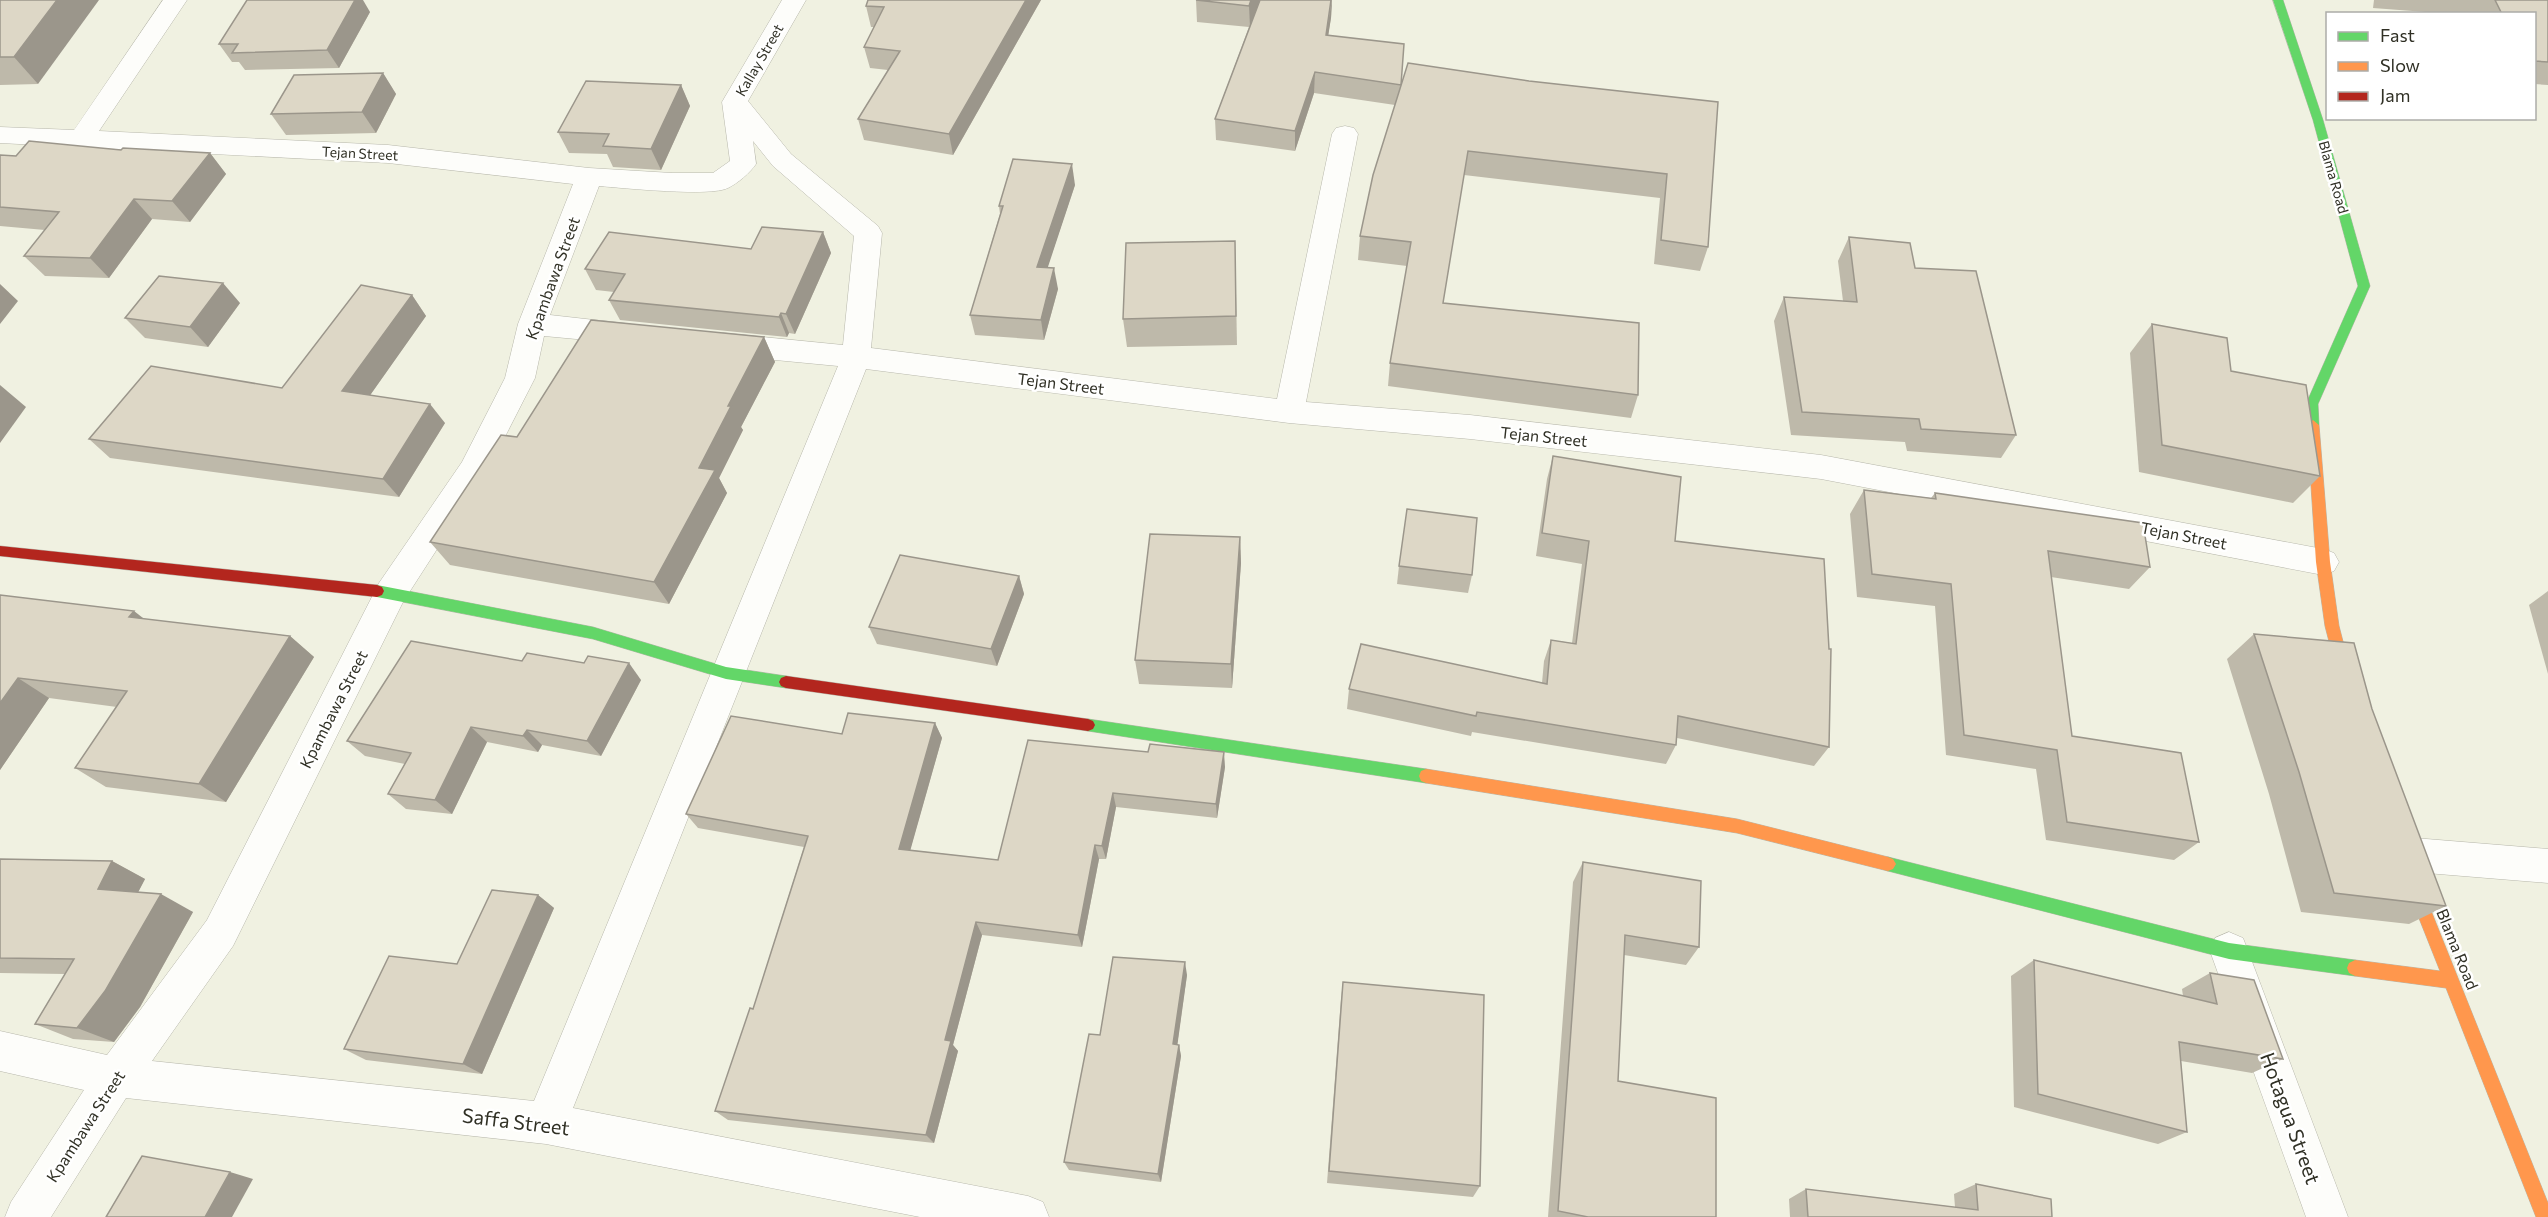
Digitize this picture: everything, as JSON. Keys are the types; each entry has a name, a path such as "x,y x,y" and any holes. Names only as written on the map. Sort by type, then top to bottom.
{"street":[{"path":"81,139 175,0"},
{"name":"Kallay Street","path":"719,182 743,164 735,102 794,0"},
{"name":"Blama Road","path":"2277,0 2318,120 2364,286 2312,404 2323,562"},
{"path":"546,1123 726,673 856,357 868,233 782,160 735,102"},
{"path":"1289,412 1345,134"},
{"name":"Tejan Street","path":"0,135 388,153 589,177 672,182 719,182"},
{"name":"Kpambawa Street","path":"26,1217 116,1077 220,933 391,593 473,470 520,378 532,324 589,177"},
{"path":"532,324 660,337"},
{"name":"Tejan Street","path":"694,341 856,357 1289,412 1481,429 1821,467 2323,562"},
{"path":"0,551 391,593 593,633 726,673 1260,749 1737,826 2229,951 2453,981"},
{"path":"2323,562 2332,626 2351,700"},
{"path":"2400,848 2548,866"},
{"name":"Blama Road","path":"2400,848 2545,1217"},
{"name":"Hotagua Street","path":"2229,951 2327,1217"},
{"name":"Saffa Street","path":"0,1051 116,1077 546,1123 1028,1217"}],"building":[{"path":"0,0 57,0 14,57 0,57"},
{"path":"247,0 355,0 327,50 232,53 238,44 219,44"},
{"path":"868,0 1026,0 949,134 858,119 900,51 864,47 884,7 866,6"},
{"path":"1196,0 1251,0 1249,6"},
{"path":"1260,0 1331,0 1326,35 1404,44 1401,85 1315,72 1295,131 1215,119"},
{"path":"2495,0 2548,0 2548,62 2536,61 2536,12 2501,12"},
{"path":"1408,63 1529,81 1718,102 1708,247 1661,240 1667,174 1468,151 1443,303 1639,323 1638,395 1390,363 1411,242 1360,236 1373,175"},
{"path":"383,73 362,112 271,114 294,75"},
{"path":"586,81 681,85 651,149 603,146 609,134 558,132"},
{"path":"29,141 121,150 123,148 210,153 172,201 134,199 90,258 24,256 59,212 0,207 0,155 16,156"},
{"path":"1013,159 1072,164 1037,267 1054,268 1041,320 970,315 1003,206 999,206"},
{"path":"762,227 823,232 786,314 781,313 779,317 609,300 625,274 585,269 609,232 751,249"},
{"path":"1849,237 1910,243 1915,268 1976,271 2016,435 1921,429 1919,419 1802,412 1784,297 1857,302"},
{"path":"1235,241 1236,316 1123,319 1126,243"},
{"path":"159,276 223,283 190,327 125,318"},
{"path":"361,285 412,295 342,391 430,404 383,479 89,439 151,366 282,388"},
{"path":"591,320 764,337 699,468 715,470 654,582 430,542 501,435 517,437"},
{"path":"2152,324 2227,338 2231,371 2306,385 2320,476 2162,445"},
{"path":"1553,456 1681,477 1675,541 1824,559 1829,649 1831,649 1829,747 1678,716 1676,745 1477,712 1476,716 1349,689 1361,644 1547,684 1551,640 1576,644 1589,541 1542,533"},
{"path":"1864,490 1936,499 1935,493 2143,523 2150,567 2048,551 2072,736 2181,753 2199,842 2067,822 2057,750 1964,735 1951,584 1872,574"},
{"path":"1407,509 1477,518 1472,575 1399,566"},
{"path":"1150,534 1240,537 1231,664 1135,660"},
{"path":"900,555 1019,576 991,649 869,627"},
{"path":"0,595 134,611 129,617 290,636 199,784 75,768 127,691 18,678 0,703"},
{"path":"2254,634 2354,643 2372,709 2446,906 2334,893 2299,772"},
{"path":"411,641 522,661 527,653 584,663 588,656 629,663 587,741 527,730 523,736 471,727 435,800 388,794 411,753 347,741"},
{"path":"848,713 935,723 899,849 998,860 1028,740 1148,752 1150,744 1224,752 1216,804 1113,793 1102,846 1095,845 1078,935 976,922 945,1040 951,1041 926,1135 715,1111 750,1008 753,1009 808,836 686,814 731,716 842,734"},
{"path":"0,859 112,861 98,889 161,894 105,991 77,1028 35,1024 74,959 0,958"},
{"path":"1583,862 1701,881 1699,947 1625,935 1618,1081 1716,1098 1716,1217 1588,1217 1558,1211"},
{"path":"492,890 538,895 463,1064 344,1049 389,956 457,964"},
{"path":"1113,957 1185,962 1173,1044 1179,1045 1158,1174 1064,1162 1089,1034 1100,1035"},
{"path":"2034,960 2217,1004 2210,973 2254,980 2283,1059 2179,1042 2187,1132 2038,1094"},
{"path":"1343,982 1484,995 1480,1186 1329,1171"},
{"path":"142,1156 230,1172 205,1217 106,1217"},
{"path":"1976,1184 2051,1199 2052,1217 1808,1217 1806,1189 1978,1210"}],"traffic: fast":[{"path":"2278,0 2318,120 2364,286 2312,404 2313,425"},
{"path":"377,591 593,633 726,673 786,682"},
{"path":"1088,725 1426,776"},
{"path":"1888,864 2229,951 2355,968"}],"traffic: slow":[{"path":"2313,425 2323,562 2332,626 2347,684"},
{"path":"1426,776 1737,826 1888,864"},
{"path":"2409,873 2545,1217"},
{"path":"2355,968 2453,981"}],"traffic: jam":[{"path":"0,551 377,591"},
{"path":"786,682 1088,725"}]}
